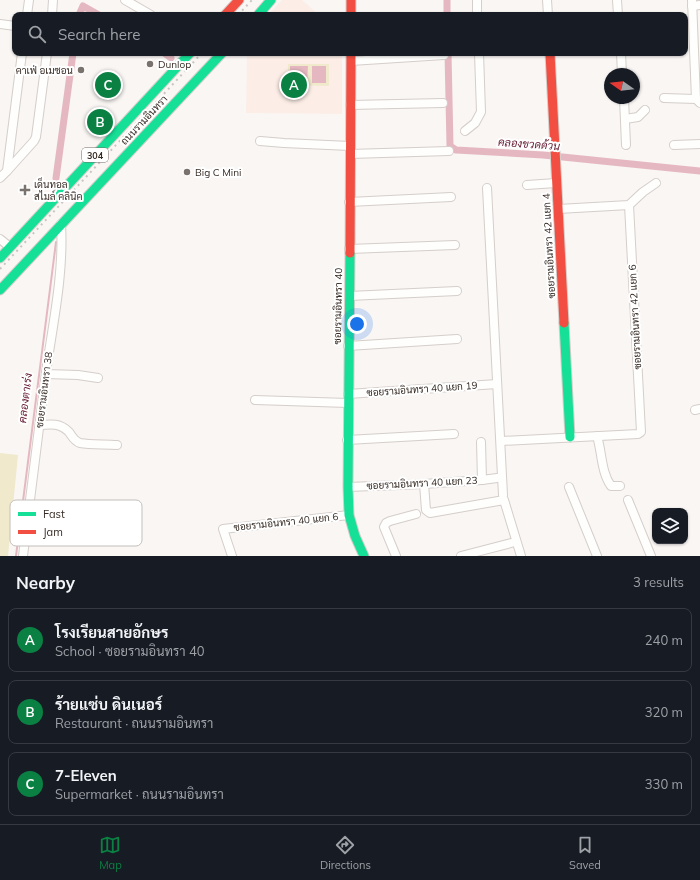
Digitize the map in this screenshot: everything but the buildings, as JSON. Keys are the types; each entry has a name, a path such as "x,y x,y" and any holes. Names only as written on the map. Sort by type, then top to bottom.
{"street":[{"path":"27,12 29,0"},
{"path":"52,12 53,0"},
{"path":"125,0 146,12"},
{"path":"228,12 239,0"},
{"path":"261,12 271,0"},
{"path":"351,0 351,12"},
{"path":"476,0 477,12"},
{"path":"547,0 548,12"},
{"path":"617,0 618,12"},
{"path":"664,98 698,101 694,49 689,27 695,4"},
{"path":"0,24 12,26"},
{"path":"688,50 694,49"},
{"path":"7,170 22,56"},
{"path":"0,178 36,137 47,56"},
{"name":"ถนนรามอินทรา","path":"0,258 187,56"},
{"name":"ถนนรามอินทรา","path":"0,290 219,56"},
{"path":"351,57 398,56"},
{"path":"465,131 475,123 481,112 479,56"},
{"name":"ซอยรามอินทรา 42 แยก 4","path":"550,56 570,437"},
{"path":"621,56 622,68"},
{"name":"ซอยรามอินทรา 40","path":"351,57 347,440 348,487 349,515 355,536 364,556"},
{"path":"350,105 443,103"},
{"path":"624,104 626,145"},
{"path":"625,119 638,117 646,110"},
{"path":"260,141 350,150 449,151"},
{"path":"674,145 700,144"},
{"path":"527,185 556,183"},
{"path":"558,209 629,205 643,192 656,183"},
{"path":"486,188 504,495"},
{"path":"349,202 451,197"},
{"name":"ซอยรามอินทรา 42 แยก 6","path":"597,436 638,434 641,432 629,205"},
{"name":"ซอยรามอินทรา 38","path":"30,500 62,251 61,224"},
{"path":"0,239 10,247"},
{"path":"349,249 455,245"},
{"path":"349,296 458,292"},
{"path":"348,346 457,339"},
{"path":"46,374 78,375 98,378"},
{"name":"ซอยรามอินทรา 40 แยก 19","path":"255,400 348,399 497,384"},
{"path":"40,425 55,424 63,427 69,432 73,439 79,442 117,445"},
{"path":"347,440 454,434"},
{"path":"501,441 597,436 604,469 609,483 611,486 620,486"},
{"path":"481,442 482,480"},
{"name":"ซอยรามอินทรา 40 แยก 23","path":"348,487 424,484 497,478"},
{"path":"424,484 426,510 430,513 504,500 521,556"},
{"path":"569,487 597,556"},
{"path":"628,500 651,556"},
{"path":"396,556 384,527 386,523 390,521 416,514"},
{"name":"ซอยรามอินทรา 40 แยก 6","path":"232,556 223,529 349,515"},
{"path":"461,556 511,543"},
{"name":"ซอยรามอินทรา 38","path":"23,556 24,546"}],"shaded area":[{"path":"282,0 302,0 316,12 271,12"},
{"path":"247,56 342,56 342,114 246,113"},
{"path":"288,64 329,64 329,86 288,85"},
{"path":"290,66 308,66 307,83 290,83"},
{"path":"312,66 326,66 326,83 312,83"},
{"path":"0,453 18,455 14,500 10,500 10,536 8,556 0,556"}],"waterway":[{"name":"คลองขวดด้วน","path":"447,0 447,12"},
{"name":"คลองตาเร่ง","path":"80,12 83,6 94,12"},
{"name":"คลองตาเร่ง","path":"56,178 73,56"},
{"name":"คลองขวดด้วน","path":"448,56 450,146 456,150 543,155 700,171"},
{"name":"คลองตาเร่ง","path":"23,500 56,242"},
{"name":"คลองตาเร่ง","path":"16,556 17,546"}],"railway":[{"path":"241,12 252,0"},
{"path":"0,269 199,56"}],"traffic: fast":[{"path":"261,12 271,0"},
{"path":"0,258 187,56"},
{"path":"0,290 219,56"},
{"path":"350,253 349,515 355,536 364,556"},
{"path":"564,323 570,437"}],"traffic: jam":[{"path":"228,12 239,0"},
{"path":"351,0 351,12"},
{"path":"350,253 351,56"},
{"path":"550,56 564,323"}],"place":[{"name":"Dunlop","path":"150,64"},
{"name":"คาเฟ่ อเมซอน","path":"81,70"},
{"name":"7-Eleven","path":"108,85"},
{"name":"โรงเรียนสายอักษร","path":"294,85"},
{"name":"ร้ายแซ่บ ดินเนอร์","path":"100,122"},
{"name":"Big C Mini","path":"187,172"},
{"name":"เด็นทอล สไมล์ คลินิค","path":"25,190"}]}
